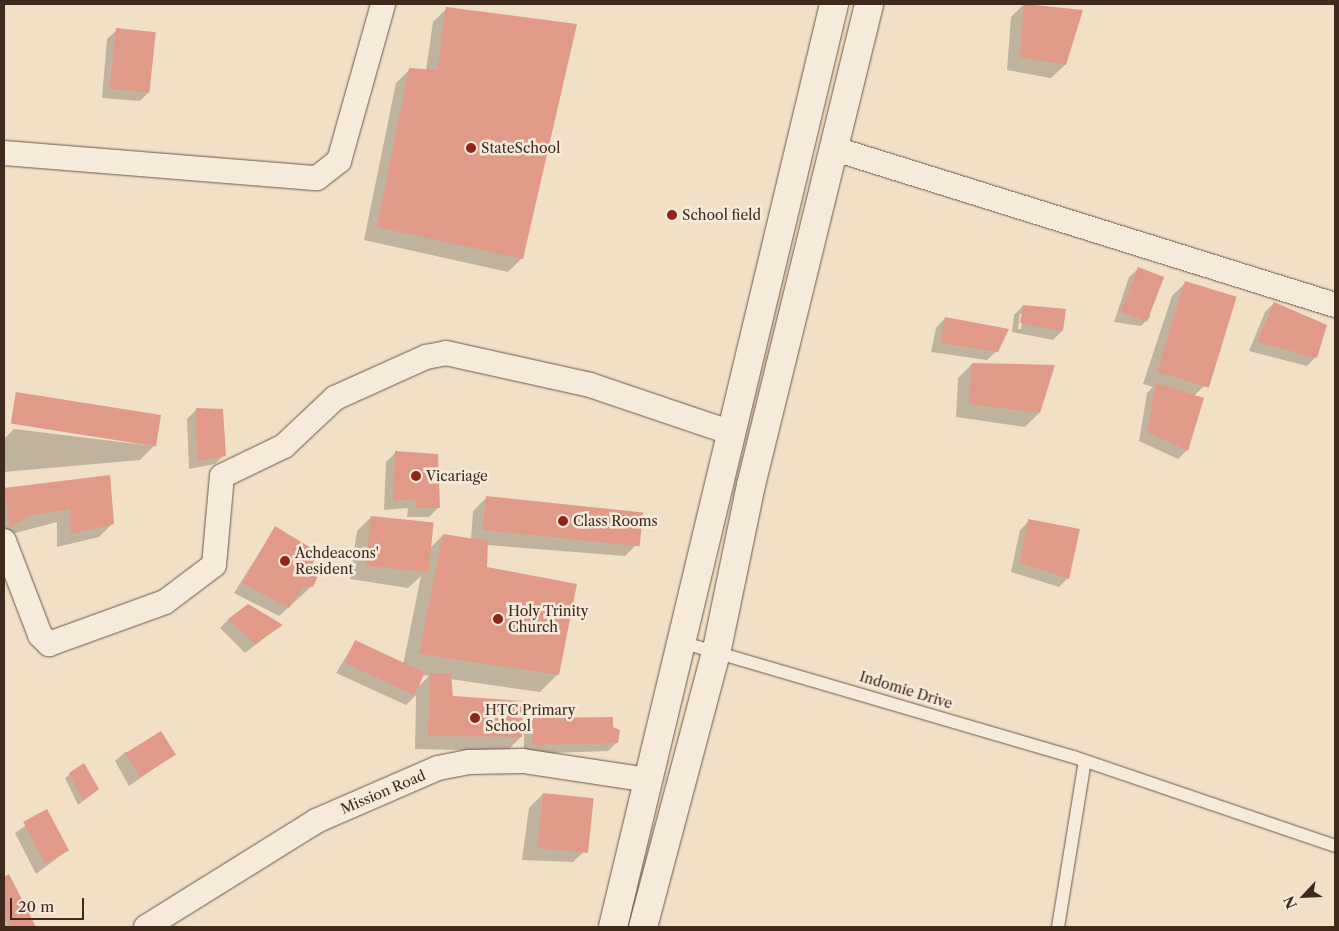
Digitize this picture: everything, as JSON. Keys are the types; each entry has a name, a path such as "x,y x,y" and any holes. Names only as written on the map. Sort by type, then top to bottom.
{"main road":[{"path":"613,927 684,643 834,4"},
{"path":"642,927 717,649 751,485 835,149 869,4"}],"street":[{"path":"4,153 317,178 332,169 341,155 383,4"},
{"path":"835,149 1335,305"},
{"path":"4,541 40,635 49,644 165,602 214,565 222,476 284,446 335,398 426,357 446,353 590,385 732,434"},
{"name":"Mission Road","path":"146,927 316,821 438,768 469,762 523,761 649,780"}],"lane":[{"name":"Indomie Drive","path":"684,643 717,649 1085,761 1335,846"},
{"path":"1058,927 1085,761"}],"building":[{"path":"1024,4 1083,10 1066,65 1020,57"},
{"name":"StateSchool","path":"446,7 577,24 523,259 377,227 409,68 437,70"},
{"path":"116,28 156,32 149,93 110,89"},
{"path":"1138,267 1164,277 1147,322 1121,312"},
{"path":"1185,281 1237,297 1209,388 1157,372"},
{"path":"1274,302 1327,325 1317,358 1257,342"},
{"path":"1023,305 1066,309 1063,331 1020,323"},
{"path":"945,317 1009,329 998,352 940,343"},
{"path":"972,363 1055,365 1040,413 969,404"},
{"path":"1156,383 1204,398 1188,451 1147,432"},
{"path":"16,392 161,415 156,447 11,424"},
{"path":"196,408 223,409 226,456 197,461"},
{"name":"Vicariage","path":"395,451 438,454 440,508 416,508 416,499 393,501"},
{"path":"110,475 114,524 71,534 70,509 32,515 10,527 4,488"},
{"name":"Class Rooms","path":"486,496 643,513 640,546 482,530"},
{"path":"371,516 434,523 428,572 366,566"},
{"path":"1028,519 1080,529 1069,579 1020,563"},
{"name":"Achdeacons' Resident","path":"275,526 319,553 310,568 318,576 313,587 303,587 289,608 242,583"},
{"name":"Holy Trinity Church","path":"443,534 488,541 487,567 577,584 559,675 419,654"},
{"path":"248,604 283,625 255,644 228,619"},
{"path":"355,640 425,673 414,695 344,663"},
{"name":"HTC Primary School","path":"430,673 451,674 453,696 523,701 522,737 428,736"},
{"path":"613,717 613,727 620,730 618,743 532,745 533,718"},
{"path":"161,731 176,755 140,777 125,753"},
{"path":"84,763 99,789 83,801 69,773"},
{"path":"543,793 594,798 588,853 537,848"},
{"path":"47,809 69,850 45,863 23,822"},
{"path":"9,874 36,927 11,927 4,915 4,877"}],"place":[{"name":"StateSchool","path":"471,148"},
{"name":"School field","path":"672,215"},
{"name":"Vicariage","path":"416,476"},
{"name":"Class Rooms","path":"563,521"},
{"name":"Achdeacons' Resident","path":"285,561"},
{"name":"Holy Trinity Church","path":"498,619"},
{"name":"HTC Primary School","path":"475,718"}]}
